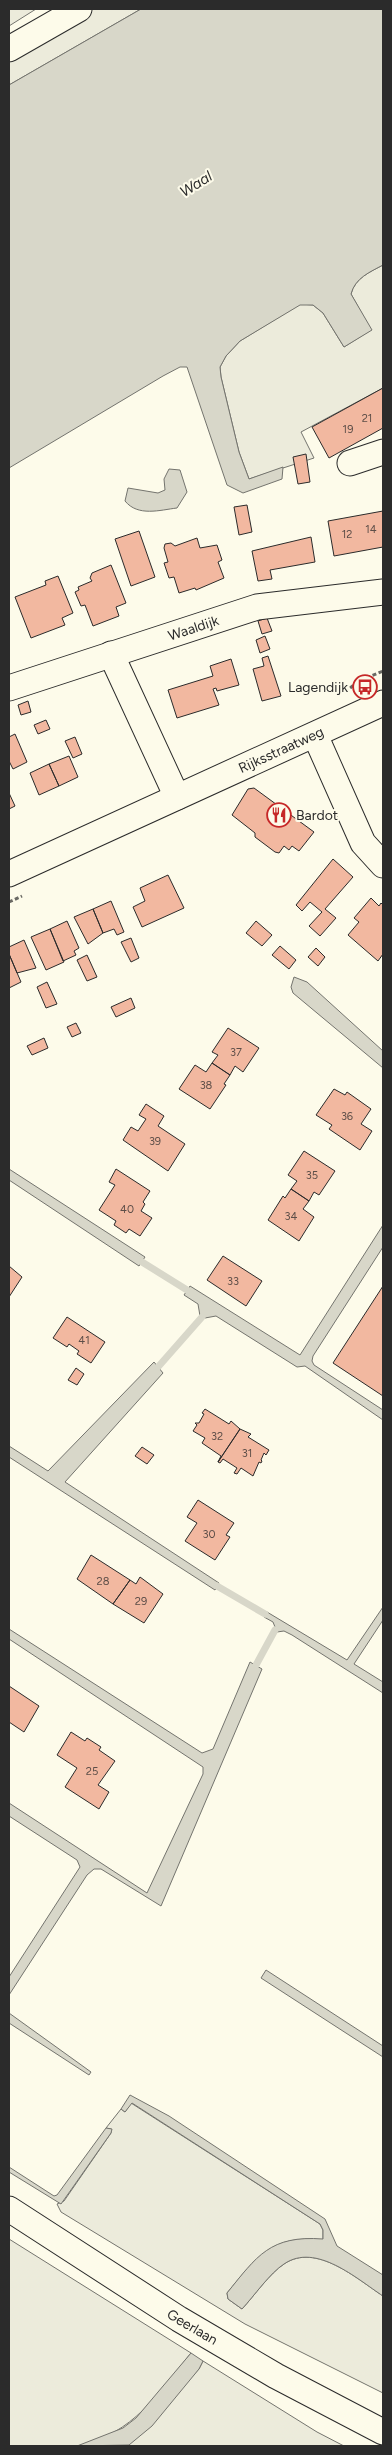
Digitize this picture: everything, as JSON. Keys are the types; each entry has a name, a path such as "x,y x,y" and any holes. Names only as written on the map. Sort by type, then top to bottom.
{"street":[{"path":"9,49 79,9"},
{"path":"350,464 383,452"},
{"name":"Waaldijk","path":"9,688 257,607 383,592"},
{"path":"111,654 177,797"},
{"name":"Rijksstraatweg","path":"9,874 383,703"},
{"path":"315,735 363,843 383,865"},
{"name":"Geerlaan","path":"9,2209 179,2319 276,2376 383,2432"}],"shaded area":[{"path":"9,9 36,9 9,26"},
{"path":"91,9 141,9 9,85 9,57"},
{"path":"383,265 383,388 301,432 314,458 249,479 239,452 221,377 220,367 226,356 240,341 300,304 313,305 323,313 344,347 371,330 351,294 353,288 368,273"},
{"path":"131,2103 320,2224 323,2230 323,2240 305,2239 291,2241 267,2251 247,2269 227,2293 228,2299 242,2309 284,2264 296,2258 309,2257 336,2265 383,2296 383,2393 245,2324 61,2212 57,2204 64,2201 111,2133 111,2129 106,2128 121,2109 125,2112"},
{"path":"9,2239 191,2353 143,2410 115,2432 78,2446 53,2448 9,2446"},
{"path":"203,2361 317,2432 344,2446 126,2446 199,2369"}],"water":[{"name":"Waal","path":"141,9 383,9 383,265 359,280 351,294 372,330 344,347 323,313 313,305 300,305 240,341 226,356 220,367 221,377 239,452 249,479 283,467 282,479 243,493 227,485 187,367 180,367 163,376 9,468 9,85"},
{"path":"169,469 180,470 187,492 177,508 143,511 130,506 125,501 128,488 158,493 165,490 164,479"},
{"path":"294,977 307,982 383,1051 383,1068 293,993 291,987"},
{"path":"9,1169 145,1257 139,1266 9,1180"},
{"path":"383,1225 383,1247 313,1356 312,1361 314,1365 383,1410 383,1420 305,1366 297,1367 216,1316 205,1318 200,1316 198,1304 184,1295 190,1286 300,1355"},
{"path":"154,1362 163,1373 65,1482 219,1583 215,1590 9,1457 9,1446 48,1471"},
{"path":"383,1607 383,1620 354,1664 383,1682 383,1693 292,1635 284,1631 277,1632 273,1622 264,1617 267,1612 347,1660"},
{"path":"9,1629 202,1753 213,1749 250,1662 262,1669 161,1906 101,1869 94,1869 87,1875 9,1995 9,1977 80,1867 77,1860 9,1816 9,1803 147,1893 203,1774 203,1767 9,1639"},
{"path":"266,1970 383,2046 383,2057 261,1978"},
{"path":"9,2013 91,2072 89,2075 9,2023"},
{"path":"130,2095 169,2116 325,2219 337,2246 383,2275 383,2296 336,2265 309,2257 296,2258 284,2264 242,2309 228,2299 227,2293 247,2268 266,2251 290,2241 323,2239 323,2230 320,2224 132,2103 125,2112 121,2109"},
{"path":"106,2128 112,2129 111,2133 61,2204 9,2172 9,2167 54,2196 57,2195"},
{"path":"191,2353 203,2361 199,2369 152,2426 129,2445 77,2446 123,2428 136,2418"}],"building":[{"path":"383,388 383,428 329,458 312,427"},
{"path":"306,454 310,482 298,484 293,457"},
{"path":"247,505 252,532 239,535 234,507"},
{"path":"383,511 383,547 334,556 328,521"},
{"path":"139,531 155,577 131,586 115,539"},
{"path":"311,537 315,562 270,570 272,579 258,581 252,551"},
{"path":"197,538 200,548 217,545 222,560 218,562 224,578 196,590 195,588 179,593 174,577 169,578 164,563 168,562 164,548 165,544 171,543 175,546"},
{"path":"111,565 126,603 116,607 119,616 93,626 85,605 81,606 75,592 79,590 78,587 92,581 90,578 92,573"},
{"path":"58,576 73,613 62,618 65,625 31,638 15,597 46,585 45,581"},
{"path":"267,618 272,631 262,634 258,621"},
{"path":"265,636 270,649 260,653 256,640"},
{"path":"268,656 281,696 262,701 253,669 264,666 262,658"},
{"path":"231,659 239,685 217,691 216,688 213,689 219,705 177,718 168,690 213,676 210,666"},
{"path":"28,701 31,712 21,715 18,705"},
{"path":"46,720 50,729 38,734 34,725"},
{"path":"15,734 27,762 13,769 9,761 9,737"},
{"path":"75,737 82,754 73,758 65,741"},
{"path":"69,756 78,777 59,786 49,764"},
{"path":"49,764 59,786 39,795 30,773"},
{"path":"254,788 314,832 299,851 292,846 289,850 284,846 279,853 275,852 255,837 255,833 232,815 248,789"},
{"path":"9,793 15,806 9,809"},
{"path":"333,859 353,877 325,909 336,918 320,936 309,926 322,912 310,902 302,911 296,905"},
{"path":"168,875 184,908 142,927 133,907 145,901 140,888"},
{"path":"371,898 379,906 381,903 383,905 383,954 378,961 348,935 359,922 354,918"},
{"path":"111,901 124,932 117,935 114,929 103,933 93,909"},
{"path":"93,909 103,933 88,944 74,917"},
{"path":"67,921 79,948 74,951 76,955 63,961 50,929"},
{"path":"256,921 272,935 262,946 246,933"},
{"path":"50,929 64,962 46,970 31,937"},
{"path":"131,938 139,958 131,962 121,942"},
{"path":"24,940 36,968 17,973 9,954 9,947"},
{"path":"280,946 296,960 289,969 272,955"},
{"path":"316,948 325,957 318,966 308,957"},
{"path":"9,954 21,982 9,988"},
{"path":"87,955 97,977 87,981 77,960"},
{"path":"47,982 57,1004 46,1008 37,987"},
{"path":"131,998 135,1008 116,1017 111,1007"},
{"path":"76,1023 81,1033 72,1037 67,1027"},
{"path":"228,1028 259,1048 243,1072 235,1066 230,1075 212,1063 218,1055 212,1052"},
{"path":"44,1038 48,1048 32,1055 27,1046"},
{"path":"212,1063 230,1075 224,1084 226,1085 210,1109 179,1089 195,1065 206,1072"},
{"path":"334,1089 345,1095 347,1092 371,1109 361,1124 372,1131 360,1150 329,1129 332,1125 316,1115"},
{"path":"146,1104 164,1116 158,1126 185,1144 168,1171 123,1140 131,1127 138,1131 146,1119 139,1115"},
{"path":"304,1151 335,1171 319,1195 314,1192 309,1201 291,1189 297,1181 288,1175"},
{"path":"116,1169 150,1191 143,1202 145,1204 141,1211 152,1218 140,1236 129,1229 126,1233 114,1225 116,1221 99,1210 115,1185 109,1182"},
{"path":"291,1189 309,1201 303,1209 314,1217 299,1241 268,1220 283,1196 285,1198"},
{"path":"223,1256 262,1281 246,1306 207,1280"},
{"path":"9,1266 22,1277 9,1297"},
{"path":"383,1286 383,1396 333,1363"},
{"path":"67,1317 105,1342 91,1363 77,1354 79,1351 69,1344 67,1347 53,1338"},
{"path":"76,1368 84,1374 77,1385 68,1380"},
{"path":"205,1409 229,1424 231,1421 240,1429 218,1462 221,1456 202,1443 205,1438 193,1431 197,1425 195,1423 199,1423"},
{"path":"240,1429 251,1434 248,1437 269,1450 266,1455 264,1453 262,1461 261,1463 259,1462 253,1476 241,1468 237,1474 234,1473 237,1468 223,1459 220,1463 218,1462"},
{"path":"142,1447 154,1455 147,1464 135,1456"},
{"path":"198,1500 234,1523 226,1535 230,1537 215,1560 185,1541 197,1523 187,1517"},
{"path":"91,1555 130,1580 113,1604 77,1579"},
{"path":"140,1577 163,1594 144,1623 113,1604 130,1580 136,1584"},
{"path":"9,1686 39,1706 24,1732 9,1722"},
{"path":"71,1732 85,1741 87,1738 101,1747 99,1750 115,1761 98,1785 109,1792 99,1809 65,1787 77,1768 57,1755"}],"waterway":[{"path":"142,1262 187,1290"},
{"path":"158,1367 202,1317"},
{"path":"217,1586 265,1614"},
{"path":"256,1665 275,1630"}],"place":[{"name":"Lagendijk","path":"365,687"},
{"name":"Bardot","path":"279,815"}]}
